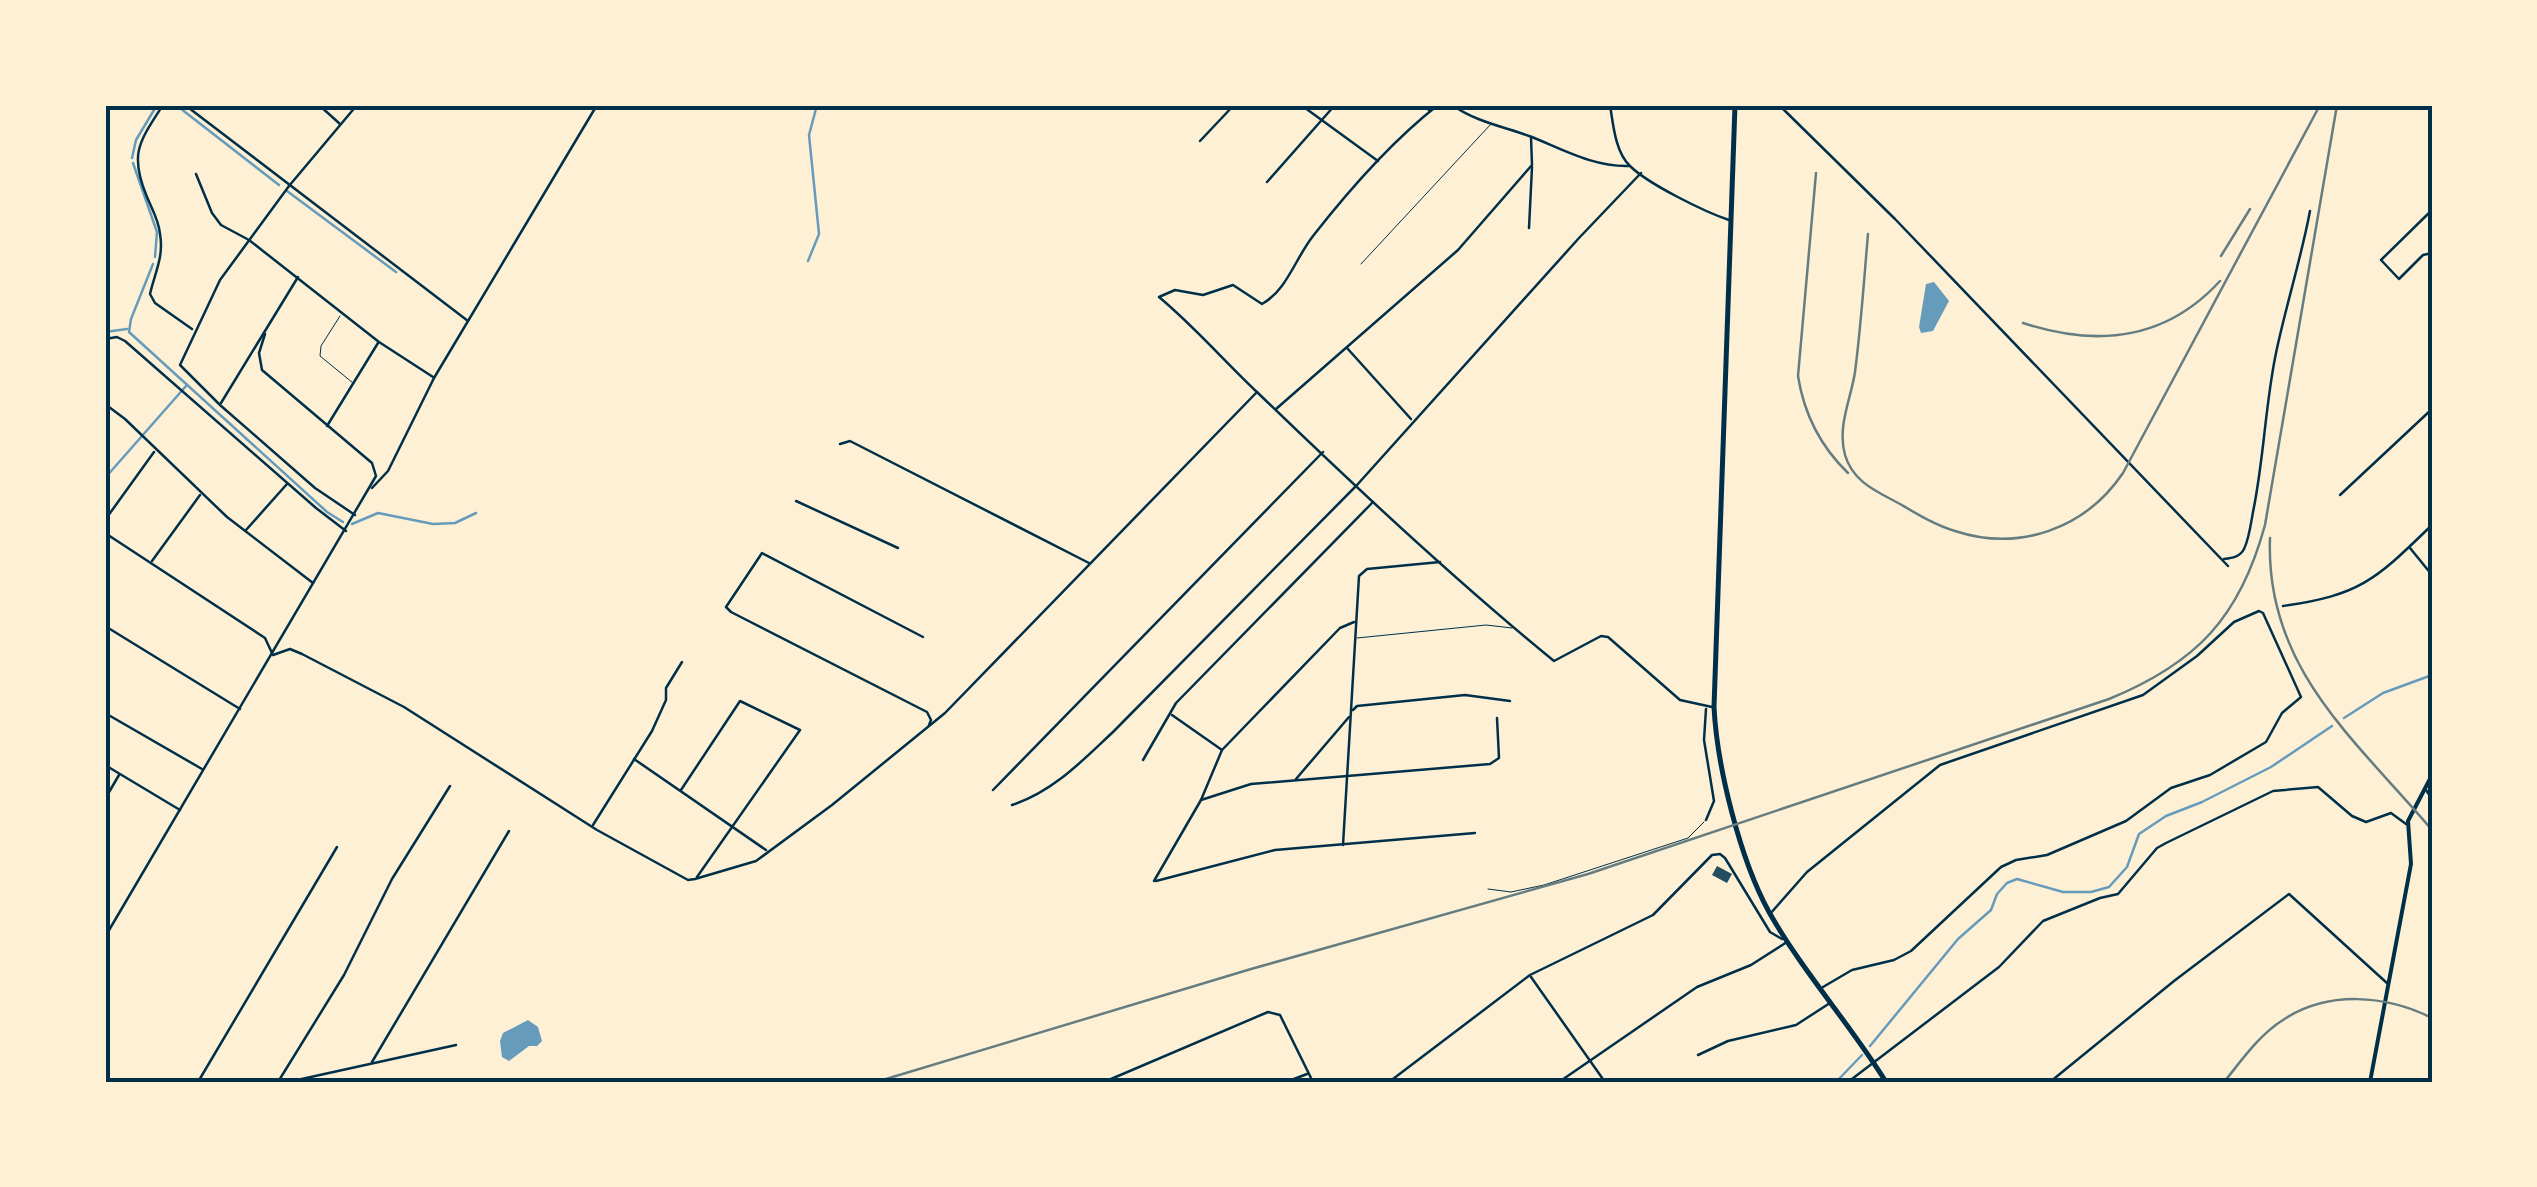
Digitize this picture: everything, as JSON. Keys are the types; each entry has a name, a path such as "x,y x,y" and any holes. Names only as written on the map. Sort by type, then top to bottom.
{"highway":[{"path":"1735,105 1714,707 1724,775 1753,873 1770,914 1886,1082"}],"street":[{"path":"163,105 146,130 136,155 160,230 162,258 150,294 155,303 195,331"},
{"path":"185,105 470,322"},
{"path":"319,105 340,124"},
{"path":"355,516 315,488 180,368 215,287 289,186 356,105"},
{"path":"371,488 388,471 434,378 597,105"},
{"path":"1200,141 1234,105"},
{"path":"1301,105 1379,162"},
{"path":"1267,182 1335,105"},
{"path":"1422,105 1430,111"},
{"path":"1438,105 1402,135 1312,236 1276,296 1262,304 1233,285 1203,296 1175,290 1158,297 1440,562 1554,661 1600,636 1608,636 1680,700 1714,707"},
{"path":"1452,105 1490,124 1608,167 1629,166 1703,211 1731,220"},
{"path":"1610,105 1616,136 1629,166"},
{"path":"1779,105 2133,463 2228,566"},
{"path":"1529,228 1531,137"},
{"path":"1276,410 1458,250 1532,165"},
{"path":"1012,804 1032,798 1074,769 1356,484 1641,173"},
{"path":"196,174 212,213 222,226 249,240 379,342 434,378"},
{"path":"2432,210 2382,260 2399,279 2423,255 2432,254"},
{"path":"2223,560 2238,556 2244,549 2251,523 2264,456 2266,412 2276,351 2300,268 2310,211"},
{"path":"220,405 298,276"},
{"path":"105,936 355,516 376,473 374,465 262,370 259,353 265,334"},
{"path":"105,339 125,340 346,530"},
{"path":"326,426 379,342"},
{"path":"1347,348 1412,420"},
{"path":"272,655 290,650 302,654 404,707 592,827 688,880 695,879 756,861 832,805 956,702 1257,392"},
{"path":"106,406 244,532 314,584"},
{"path":"2340,496 2432,410"},
{"path":"840,444 850,440 1090,564"},
{"path":"105,520 155,450"},
{"path":"993,790 1323,453"},
{"path":"244,532 288,483"},
{"path":"152,561 201,494"},
{"path":"796,501 898,548"},
{"path":"1144,760 1194,684 1374,501"},
{"path":"2284,606 2359,588 2378,576 2432,525"},
{"path":"105,534 265,638 272,655"},
{"path":"2409,547 2432,575"},
{"path":"923,636 762,553 727,602 731,612 927,712 931,720 928,726"},
{"path":"1342,845 1360,576 1367,569 1440,562"},
{"path":"1770,914 1807,872 1940,766 2143,695 2198,656 2234,622 2259,611 2266,618 2301,697 2282,713 2266,742 2210,775 2171,788 2126,821 2047,855 2001,867 1910,951 1894,960 1852,970 1821,988"},
{"path":"1357,622 1340,628 1222,750 1200,800 1154,882 1268,851 1474,833"},
{"path":"105,626 240,708"},
{"path":"592,827 661,713 666,688 682,662"},
{"path":"1296,780 1357,706 1443,696 1483,695 1510,701"},
{"path":"681,790 740,701 800,730 695,879"},
{"path":"1706,708 1704,740 1714,801 1706,820"},
{"path":"105,713 204,770"},
{"path":"1171,714 1222,750"},
{"path":"1200,800 1251,784 1490,764 1499,758 1497,718"},
{"path":"634,759 768,850"},
{"path":"105,764 180,810"},
{"path":"105,799 120,774"},
{"path":"2370,1082 2411,864 2407,824 2432,775"},
{"path":"278,1082 344,974 392,879 450,786"},
{"path":"1848,1082 1998,966 2042,921 2118,894 2157,848 2273,791 2318,787 2352,816 2366,822 2392,813 2407,824"},
{"path":"2426,790 2432,798"},
{"path":"372,1062 510,832"},
{"path":"198,1082 337,847"},
{"path":"1389,1082 1530,975 1653,915 1715,854 1727,861 1770,932 1788,942 1752,965 1697,987 1559,1082"},
{"path":"2050,1082 2289,894 2388,986"},
{"path":"1530,975 1605,1082"},
{"path":"1698,1054 1728,1041 1796,1025 1832,1002"},
{"path":"1104,1082 1268,1012 1280,1015 1313,1082"},
{"path":"288,1082 456,1045"},
{"path":"1286,1082 1308,1073"}],"lane":[{"path":"1361,264 1490,124"},
{"path":"342,313 319,351 323,360 353,383"},
{"path":"1357,638 1486,625 1507,626 1520,632"},
{"path":"1488,888 1511,892 1544,885 1688,838 1706,820"}],"water":[{"path":"1934,282 1949,301 1933,331 1921,333 1926,284"},
{"path":"528,1020 538,1027 542,1041 509,1061 502,1057 503,1033"}],"building":[{"path":"1717,866 1732,874 1727,883 1712,875"}],"waterway":[{"path":"132,158 136,140 157,105"},
{"path":"176,105 279,185"},
{"path":"808,261 819,234 809,135 817,105"},
{"path":"133,163 157,232 155,257"},
{"path":"287,191 396,272"},
{"path":"153,264 129,332 327,512 343,522"},
{"path":"105,332 127,329"},
{"path":"105,478 186,386"},
{"path":"352,524 378,513 433,524 455,523 476,513"},
{"path":"2344,718 2383,693 2432,675"},
{"path":"1870,1046 1958,939 1991,910 2007,883 2017,879 2063,892 2091,892 2109,887 2127,867 2139,834 2166,816 2271,767 2332,726"},
{"path":"1836,1082 1862,1055"}],"railway":[{"path":"1868,234 1855,372 1843,434 1849,464 1874,490 1955,531 2003,539 2049,531 2090,509 2123,473 2320,105"},
{"path":"876,1082 1251,969 1588,874 2109,699 2167,670 2211,633 2228,611 2255,557 2265,525 2337,105"},
{"path":"1816,173 1798,376 1815,429 1848,473"},
{"path":"2221,256 2250,209"},
{"path":"2023,323 2077,335 2128,334 2176,316 2220,281"},
{"path":"2270,538 2272,584 2282,626 2299,664 2346,732 2432,830"},
{"path":"2224,1082 2274,1026 2319,1004 2357,999 2377,1001 2432,1018"}]}
